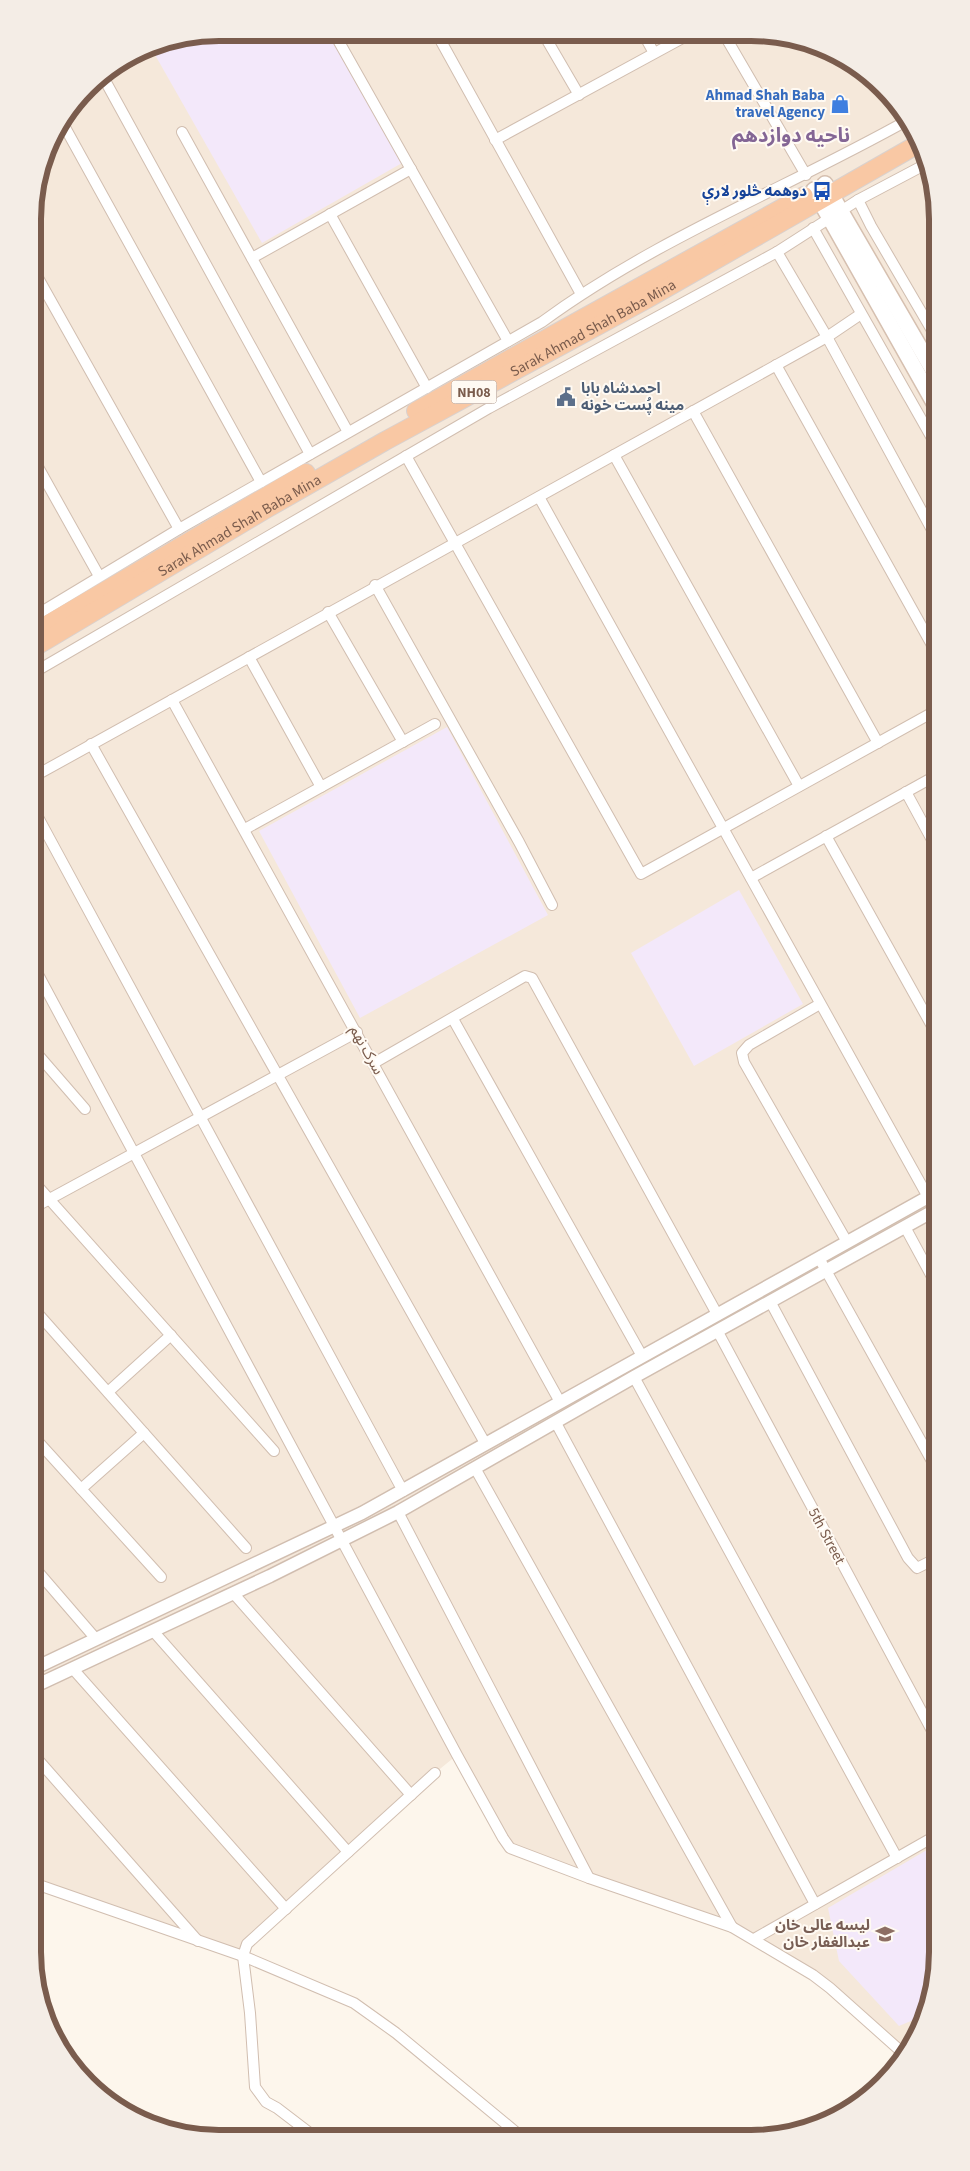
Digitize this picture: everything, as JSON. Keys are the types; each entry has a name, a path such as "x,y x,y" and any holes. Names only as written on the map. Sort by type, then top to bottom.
{"highway":[{"name":"NH08","path":"41,628 259,498 819,189 909,137"},
{"name":"Sarak Ahmad Shah Baba Mina","path":"41,643 266,509 819,189 913,146"}],"main road":[{"path":"819,189 929,363"},
{"path":"836,214 929,391"}],"street":[{"path":"548,41 579,95"},
{"path":"647,41 654,53"},
{"path":"495,140 676,41"},
{"path":"728,41 819,189"},
{"path":"339,42 508,341"},
{"path":"441,42 581,294"},
{"path":"106,82 310,454"},
{"path":"41,612 179,529 542,322 581,294 686,234 819,189 902,125"},
{"path":"66,129 261,482"},
{"path":"182,132 348,432"},
{"path":"41,668 489,408 777,252 858,200 921,167"},
{"path":"252,258 410,169"},
{"path":"858,200 871,226 929,323"},
{"path":"330,214 427,388"},
{"path":"814,228 929,431"},
{"path":"777,252 827,337 929,524"},
{"path":"41,283 179,529"},
{"path":"41,772 375,585 827,337 861,314"},
{"path":"776,365 929,640"},
{"path":"693,411 878,743"},
{"path":"614,455 799,786"},
{"path":"406,456 639,873 644,874 929,714"},
{"path":"41,473 98,576"},
{"path":"539,496 820,1004 929,1187"},
{"path":"375,585 520,842 552,905"},
{"path":"328,612 403,742"},
{"path":"249,657 321,787"},
{"name":"سرک نهم","path":"172,700 560,1402"},
{"path":"245,829 435,724"},
{"path":"91,744 485,1443"},
{"path":"751,878 929,779"},
{"path":"906,792 929,834"},
{"path":"41,823 403,1491"},
{"path":"826,836 929,1021"},
{"path":"374,1063 526,976 532,978 717,1314"},
{"path":"41,980 342,1541 510,1848 589,1878 732,1927 813,1975 900,2050"},
{"path":"820,1004 749,1045 742,1053 744,1062 847,1242"},
{"path":"453,1019 642,1356"},
{"path":"41,1204 199,1116 357,1032"},
{"path":"41,1058 85,1109"},
{"path":"41,1190 274,1451"},
{"path":"41,1664 335,1526 403,1491 485,1443 929,1196"},
{"path":"41,1683 234,1594 398,1512 929,1214"},
{"path":"905,1227 929,1271"},
{"path":"819,1258 929,1456"},
{"path":"771,1303 908,1558 917,1568 929,1562"},
{"path":"41,1317 246,1548"},
{"name":"5th Street","path":"718,1332 929,1725"},
{"path":"108,1392 171,1335"},
{"path":"634,1378 897,1858"},
{"path":"556,1423 815,1904"},
{"path":"81,1489 144,1433"},
{"path":"41,1445 161,1577"},
{"path":"475,1468 732,1927"},
{"path":"398,1512 589,1878"},
{"path":"41,1575 96,1639"},
{"path":"234,1594 411,1795"},
{"path":"154,1632 348,1852"},
{"path":"74,1669 286,1909"},
{"path":"41,1764 199,1942"},
{"path":"306,2130 266,2102 256,2087 243,1956 247,1944 435,1773"},
{"path":"754,1939 929,1840"},
{"path":"41,1886 243,1956 354,2003 396,2033 513,2130"}],"shaded area":[{"path":"751,41 797,47 819,55 850,71 877,93 899,120 915,151 923,173 929,219 929,1952 923,1998 915,2020 900,2050 830,1988 742,1932 518,1852 457,1755 286,1909 243,1956 41,1886 41,219 47,173 65,130 93,93 130,65 151,55 184,45 207,42"},
{"path":"207,42 333,42 402,163 262,243 154,54 173,47"},
{"path":"447,727 548,915 360,1018 259,831"},
{"path":"739,890 803,1004 694,1066 631,953"},
{"name":"لیسه عالی خان عبدالغفار خان","path":"929,1849 929,1952 923,1998 915,2019 899,2026 839,1961 828,1908"}],"place":[{"name":"Ahmad Shah Baba travel Agency","path":"840,104"},
{"name":"دوهمه څلور لارې","path":"822,191"},
{"name":"احمدشاه بابا مینه پُست خونه","path":"566,397"},
{"name":"لیسه عالی خان عبدالغفار خان","path":"885,1934"}],"district":[{"name":"ناحیه دوازدهم","path":"791,135"}]}
